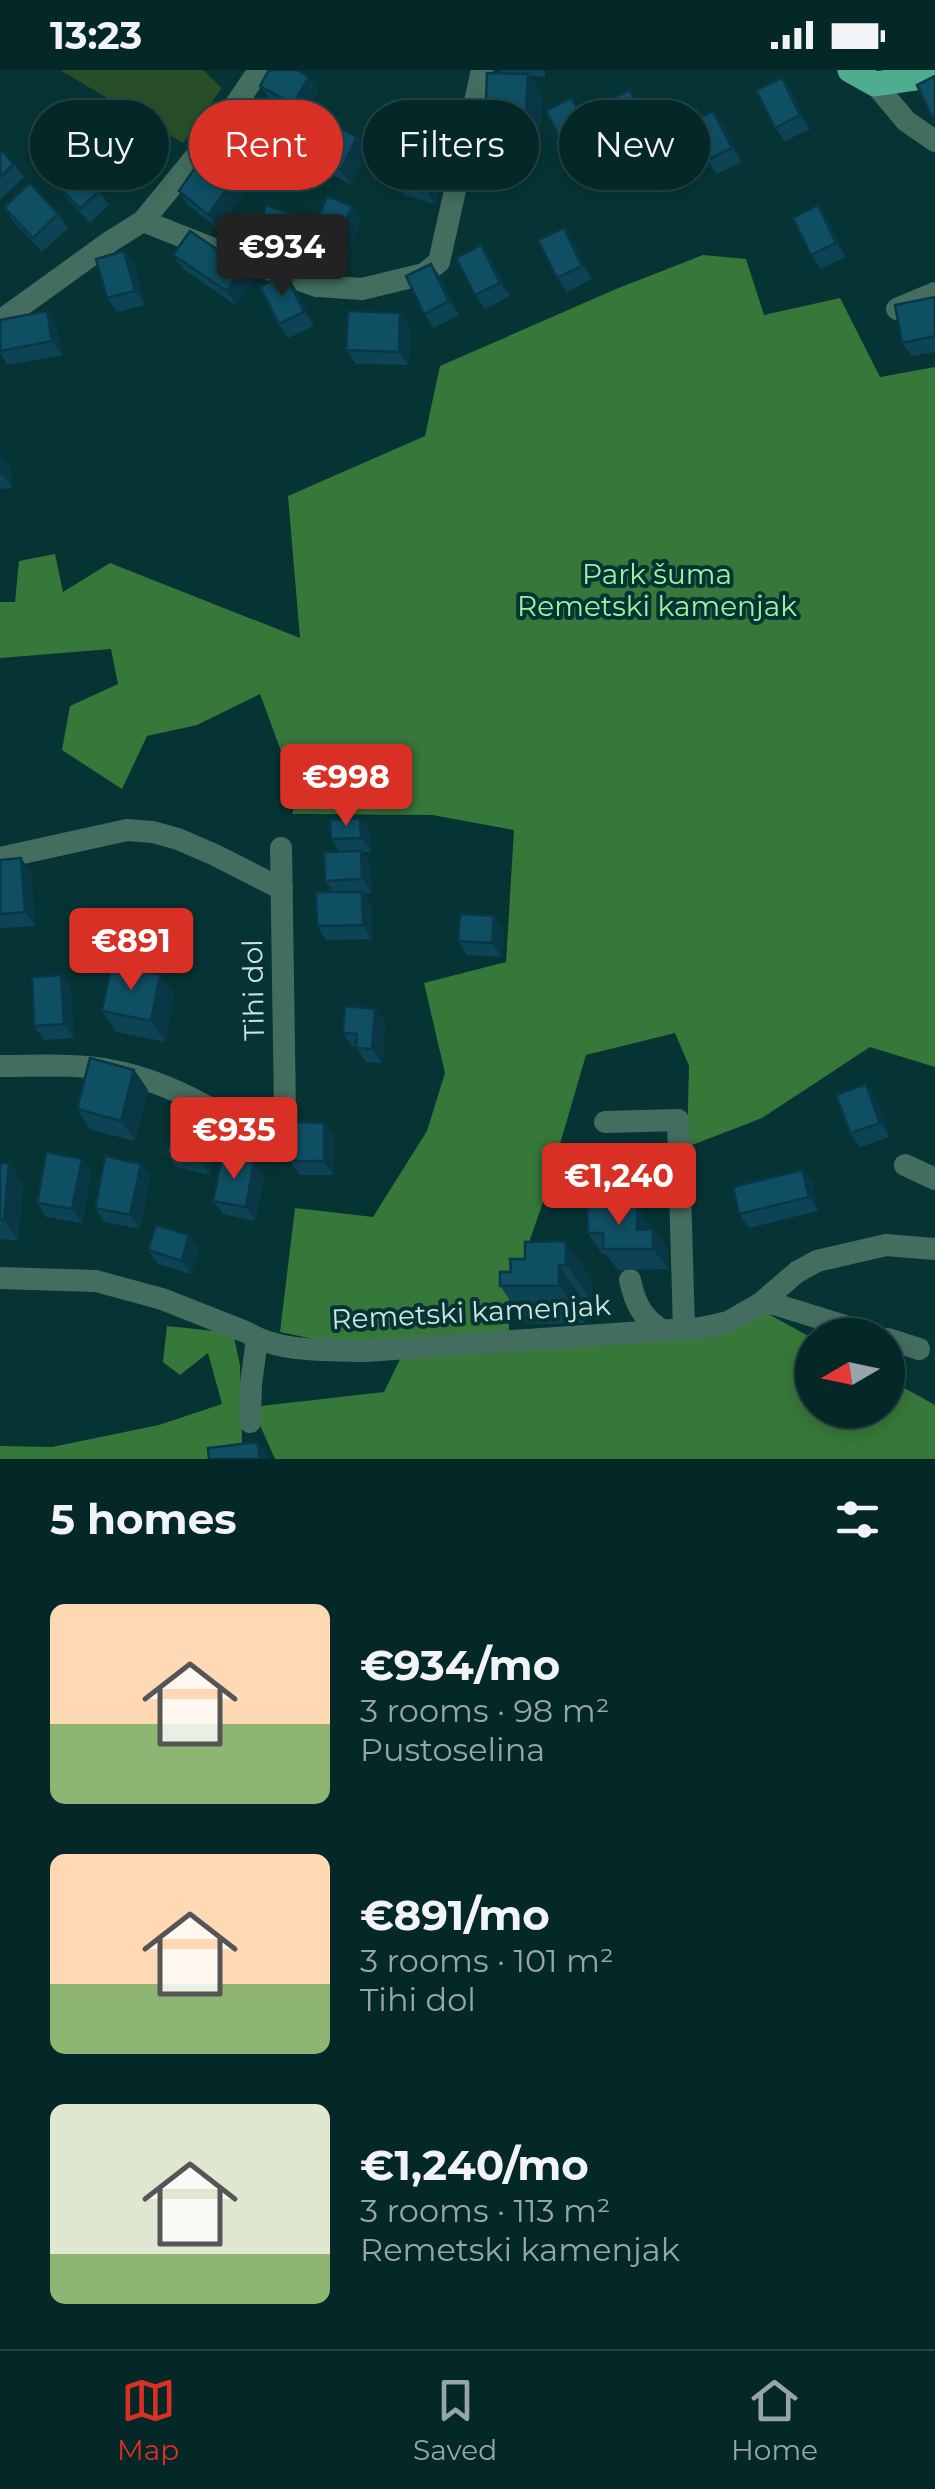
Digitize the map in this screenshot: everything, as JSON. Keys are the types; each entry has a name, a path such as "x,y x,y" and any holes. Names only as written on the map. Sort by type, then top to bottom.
{"main road":[{"path":"850,70 875,84 935,75"}],"street":[{"path":"0,321 143,221 224,122 259,70"},
{"path":"143,221 318,286 362,289 424,274 438,262 482,70"},
{"path":"875,84 906,121 935,141"},
{"path":"897,309 935,292"},
{"path":"0,858 115,832 153,832 215,854 282,890"},
{"name":"Tihi dol","path":"0,1066 85,1066 149,1079 193,1098 260,1138 272,1138 281,1131 285,1112 280,848"},
{"path":"605,1122 678,1120 673,1330 648,1321 630,1280"},
{"path":"905,1165 935,1179"},
{"name":"Remetski kamenjak","path":"0,1278 96,1280 162,1299 286,1346 365,1351 673,1330 728,1322 817,1262 886,1245 935,1249"},
{"path":"761,1303 819,1318"},
{"path":"250,1422 250,1384 257,1338"},
{"path":"905,1345 918,1349"}],"green space":[{"path":"60,70 203,70 222,88 213,100 189,100 189,135 183,143 169,135 169,100 111,100"},
{"name":"Park šuma Remetski kamenjak","path":"703,255 746,259 764,315 840,298 880,377 935,367 935,1067 870,1047 762,1118 687,1147 689,1066 675,1033 586,1055 543,1202 509,1300 509,1348 761,1310 795,1329 795,1428 905,1428 905,1388 935,1405 935,1459 275,1459 252,1407 384,1392 410,1339 323,1341 280,1332 295,1208 373,1217 427,1131 445,1073 424,983 506,962 514,830 432,815 292,814 307,766 281,751 260,694 197,725 147,736 122,789 62,750 70,706 118,684 111,649 0,658 0,602 15,602 19,561 55,554 63,592 110,563 300,638 288,496 425,436 440,366"},
{"path":"167,1326 233,1333 240,1365 242,1443 208,1459 0,1459 0,1446 52,1447 159,1425 222,1404 208,1353 180,1375 163,1362"}],"building":[{"path":"269,70 297,70 309,77 295,100 286,100 260,86"},
{"path":"487,73 528,74 527,100 486,100"},
{"path":"935,76 935,123 917,85"},
{"path":"782,78 800,115 775,128 756,90"},
{"path":"630,90 635,100 608,100"},
{"path":"559,104 559,136 546,111"},
{"path":"713,111 732,148 710,159"},
{"path":"343,130 357,137 343,166"},
{"path":"0,149 14,164 0,177"},
{"path":"189,177 189,190 226,190 208,215 179,191"},
{"path":"30,183 30,190 36,190 58,214 33,238 4,207"},
{"path":"62,190 99,191 80,209"},
{"path":"327,196 352,206 338,240 314,230"},
{"path":"266,205 314,222 306,246 258,229"},
{"path":"818,205 836,243 811,255 793,218"},
{"path":"564,228 582,266 557,278 538,240"},
{"path":"190,231 243,267 227,291 173,255"},
{"path":"481,245 500,283 475,295 456,258"},
{"path":"124,251 135,291 107,298 96,259"},
{"path":"431,264 449,301 424,314 406,276"},
{"path":"285,274 304,312 279,324 260,287"},
{"path":"935,297 935,336 902,343 895,305"},
{"path":"47,311 52,341 0,351 0,320"},
{"path":"348,311 400,313 399,352 346,350"},
{"path":"360,818 361,838 331,839 330,820"},
{"path":"361,851 362,879 325,881 324,852"},
{"path":"21,858 25,912 0,914 0,860"},
{"path":"316,892 362,892 363,925 317,926"},
{"path":"460,914 494,916 492,943 458,941"},
{"path":"111,965 160,975 151,1021 102,1011"},
{"path":"61,975 64,1024 34,1026 32,977"},
{"path":"345,1006 375,1009 372,1049 356,1048 357,1034 343,1033"},
{"path":"90,1058 134,1070 121,1121 77,1109"},
{"path":"866,1084 880,1123 850,1133 836,1095"},
{"path":"176,1118 210,1127 201,1162 166,1153"},
{"path":"290,1122 324,1123 324,1161 290,1161"},
{"path":"46,1152 82,1159 72,1209 37,1203"},
{"path":"105,1156 141,1164 130,1215 95,1208"},
{"path":"222,1156 254,1162 246,1207 213,1201"},
{"path":"0,1163 9,1163 4,1220 0,1220"},
{"path":"802,1170 809,1197 739,1214 733,1187"},
{"path":"637,1206 637,1230 653,1229 653,1249 603,1249 603,1233 588,1233 587,1207"},
{"path":"156,1225 189,1235 182,1261 148,1250"},
{"path":"566,1241 566,1265 559,1265 559,1286 500,1286 500,1272 511,1272 510,1259 525,1259 525,1242"},
{"path":"258,1442 260,1459 209,1459 208,1448"}]}
